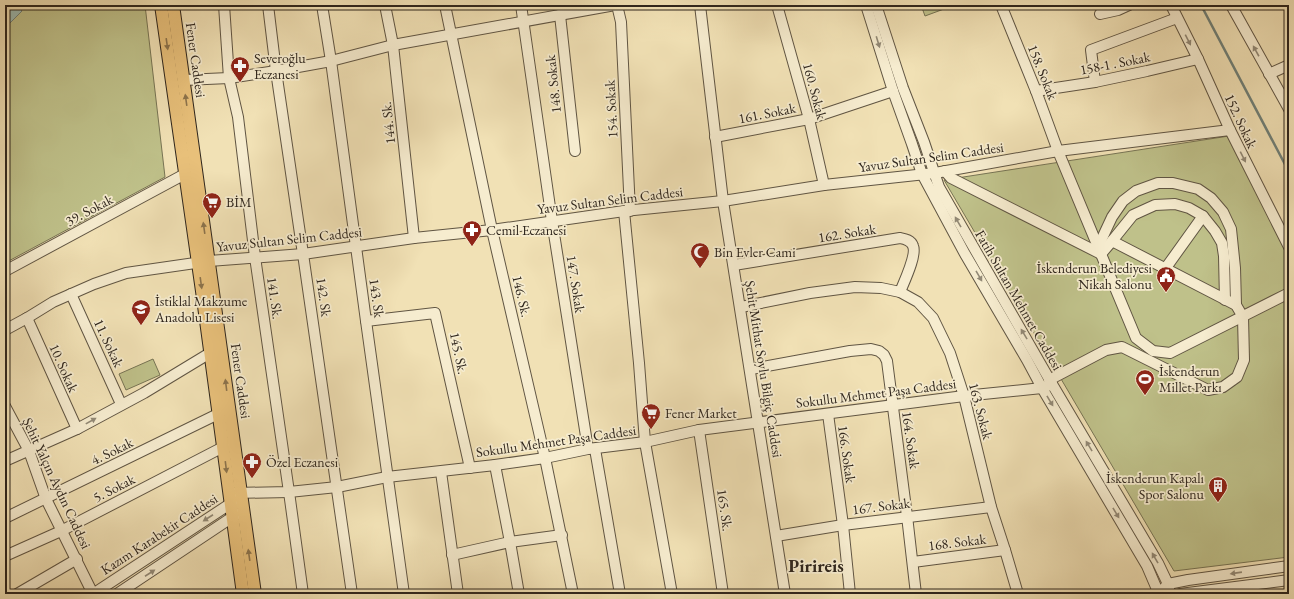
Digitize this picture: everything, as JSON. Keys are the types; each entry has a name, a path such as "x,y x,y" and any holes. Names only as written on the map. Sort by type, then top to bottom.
{"main road":[{"name":"Fener Caddesi","path":"161,5 185,174 221,346 229,405 229,444 235,497 232,518 243,594"},
{"name":"Fener Caddesi","path":"173,5 184,80 203,261 210,354 218,414 229,444"},
{"name":"Fener Caddesi","path":"235,497 243,510 255,594"}],"street":[{"name":"141. Sk.","path":"224,5 229,78 238,117 254,257 290,492 303,594"},
{"name":"142. Sk","path":"268,5 276,71 352,594"},
{"name":"143. Sk","path":"322,5 331,60 404,594"},
{"name":"144. Sk.","path":"385,5 393,45 414,238"},
{"name":"146. Sk.","path":"445,5 492,230 546,458 573,594"},
{"name":"147. Sokak","path":"521,5 552,221 591,449 620,594"},
{"path":"184,80 229,78 276,71 393,45 524,22 566,11 616,5"},
{"name":"154. Sokak","path":"616,5 621,22 627,211 645,442 672,594"},
{"name":"Şehit Mithat Soylu Bilgiç Caddesi","path":"700,5 724,202 785,594"},
{"name":"160. Sokak","path":"777,5 809,119 824,185"},
{"name":"Fatih Sultan Mehmet Caddesi","path":"866,5 893,91 922,174 1042,388 1147,566 1160,594"},
{"name":"Fatih Sultan Mehmet Caddesi","path":"876,5 903,88 940,172 939,187 1051,382 1158,563 1169,589"},
{"name":"158. Sokak","path":"1001,5 1036,91 1058,151 1136,338 1153,351 1170,353 1289,293"},
{"path":"1100,14 1118,10 1129,5"},
{"name":"152. Sokak","path":"1171,5 1198,58 1230,130 1289,247"},
{"path":"1231,5 1289,109"},
{"name":"148. Sokak","path":"566,11 575,151"},
{"path":"1095,82 1091,50 1177,18"},
{"name":"158-1 . Sokak","path":"1036,91 1095,82 1198,58"},
{"path":"1269,74 1289,65"},
{"name":"161. Sokak","path":"715,137 809,119 893,91"},
{"name":"Yavuz Sultan Selim Caddesi","path":"5,330 53,302 126,272 203,261 303,254 414,238 492,230 627,211 724,202 824,185 940,172 1058,151 1230,130"},
{"path":"940,172 1100,251"},
{"name":"39. Sokak","path":"5,271 185,174"},
{"path":"1100,251 1112,217 1123,201 1136,191 1158,183 1173,183 1198,189 1211,198 1223,212 1231,229 1235,268 1236,305 1243,317"},
{"path":"1100,251 1112,241 1133,215 1155,206 1175,204 1189,208 1203,216 1222,243 1224,256 1225,300"},
{"path":"1165,269 1203,216"},
{"name":"162. Sokak","path":"734,265 900,238 911,242 914,247 914,254 900,292"},
{"path":"1112,241 1236,305"},
{"name":"163. Sokak","path":"741,307 810,293 855,287 881,288 900,292 918,302 933,318 950,353 964,396 991,507 1018,594"},
{"name":"11. Sokak","path":"71,294 121,404"},
{"name":"145. Sk.","path":"366,321 436,313 470,468"},
{"name":"Sokullu Mehmet Paşa Caddesi","path":"235,497 337,487 388,477 441,472 546,458 591,449 645,442 699,430 758,422 964,396 1042,388 1106,350 1122,347 1208,390 1223,387 1237,377 1244,360 1243,317"},
{"name":"10. Sokak","path":"27,318 76,429"},
{"path":"5,461 76,429 144,393 221,346"},
{"name":"164. Sokak","path":"751,369 850,351 871,349 879,351 884,355 887,361 916,594"},
{"name":"4. Sokak","path":"5,518 218,414 229,405"},
{"name":"Şehit Yalçın Aydın Caddesi","path":"5,406 29,451 46,499 93,594"},
{"name":"166. Sokak","path":"828,414 843,525 850,594"},
{"name":"165. Sk.","path":"699,430 723,594"},
{"name":"5. Sokak","path":"5,556 62,531 229,444"},
{"path":"495,465 510,542 518,594"},
{"path":"441,472 458,594"},
{"name":"Kazım Karabekir Caddesi","path":"93,594 235,497"},
{"name":"167. Sokak","path":"776,536 907,516 991,507"},
{"name":"Kazım Karabekir Caddesi","path":"117,594 243,510"},
{"path":"452,555 510,542 562,536"},
{"name":"168. Sokak","path":"913,562 1005,550"},
{"path":"17,594 77,559"},
{"path":"1160,594 1188,580 1289,566"},
{"path":"1254,571 1259,589"},
{"path":"1180,594 1259,589 1289,580"}],"green space":[{"path":"5,5 145,5 165,177 5,263"},
{"path":"921,5 943,5 944,9 925,16"},
{"name":"İskenderun Millet Parkı","path":"1229,136 1289,256 1289,557 1174,571 944,180"},
{"path":"153,359 160,375 126,390 119,374"}],"water":[{"path":"6,5 17,5 22,11 5,28"}],"waterway":[{"path":"1201,5 1289,172"}],"place":[{"name":"Severoğlu Eczanesi","path":"240,83"},
{"name":"BİM","path":"212,219"},
{"name":"Cemil Eczanesi","path":"472,247"},
{"name":"Bin Evler Cami","path":"700,269"},
{"name":"İskenderun Belediyesi Nikah Salonu","path":"1166,293"},
{"name":"İstiklal Makzume Anadolu Lisesi","path":"141,326"},
{"name":"İskenderun Millet Parkı","path":"1145,396"},
{"name":"Fener Market","path":"651,430"},
{"name":"Özel Eczanesi","path":"252,479"},
{"name":"İskenderun Kapalı Spor Salonu","path":"1218,503"}],"district":[{"name":"Pirireis","path":"816,565"}]}
